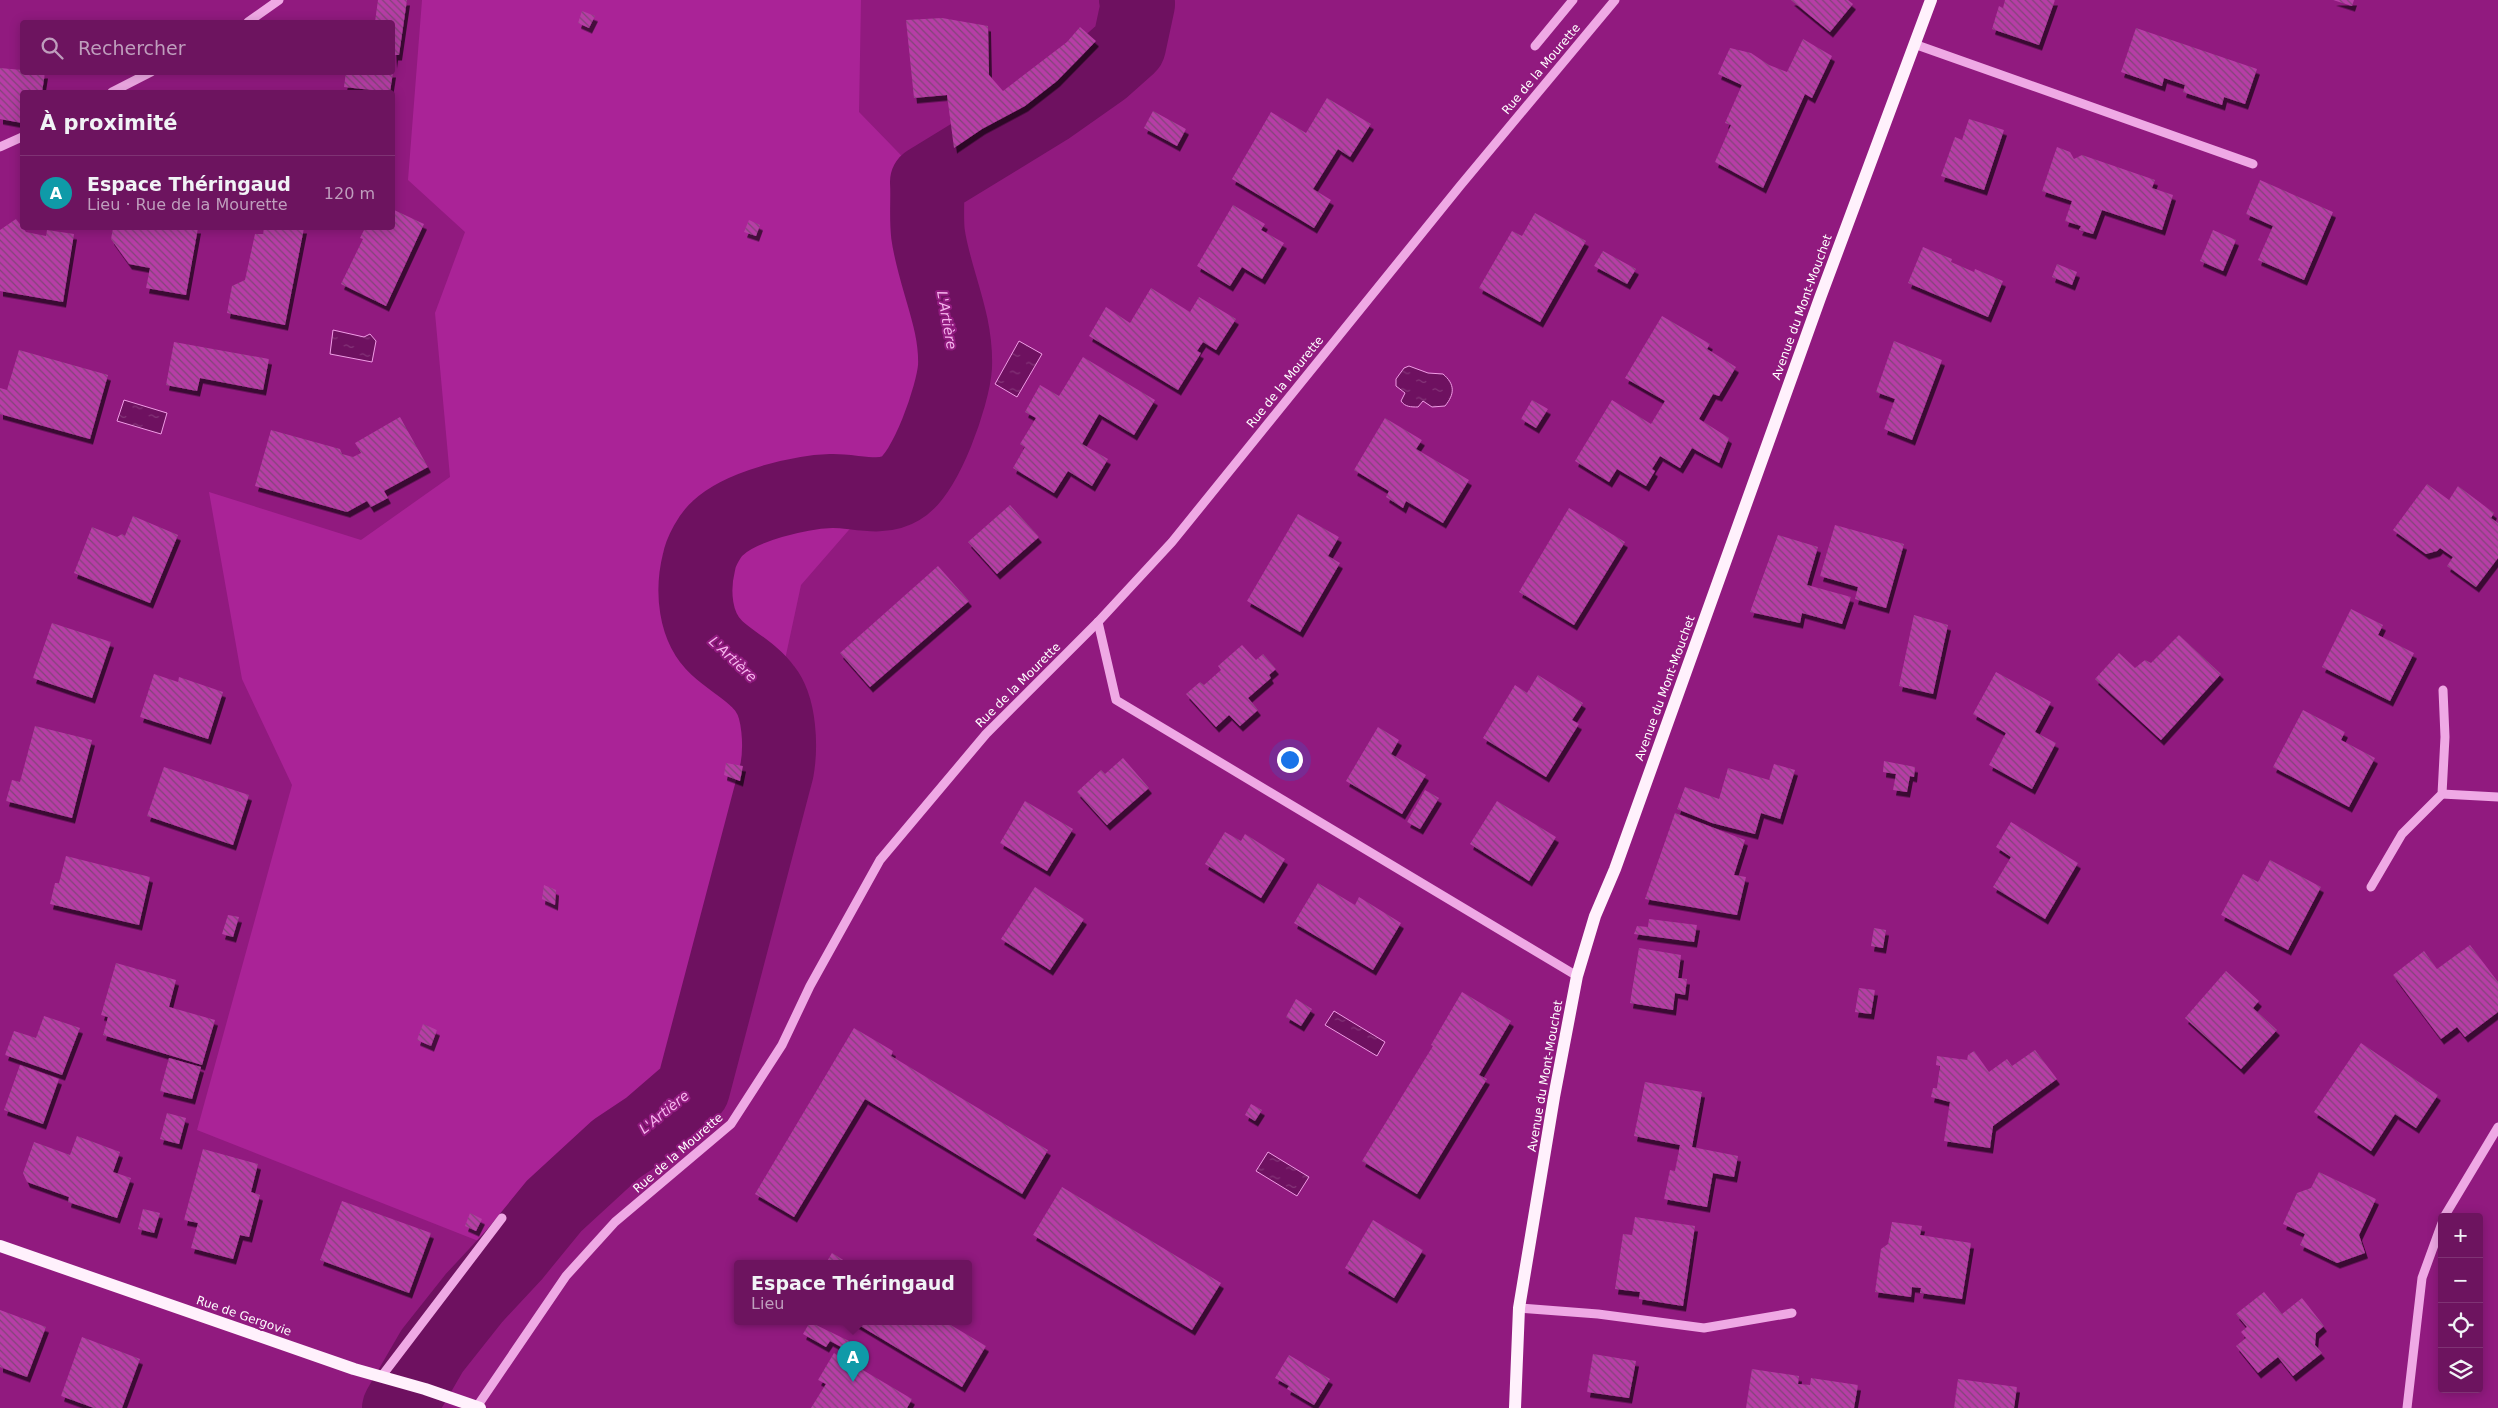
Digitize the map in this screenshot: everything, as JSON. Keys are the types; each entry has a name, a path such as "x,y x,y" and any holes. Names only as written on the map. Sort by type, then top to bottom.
{"main road":[{"name":"Avenue du Mont-Mouchet","path":"1515,1408 1519,1308 1554,1098 1577,976 1595,916 1614,870 1820,298 1931,0"},
{"name":"Rue de Gergovie","path":"0,1246 381,1377 425,1389 477,1408"}],"street":[{"path":"251,20 278,0"},
{"path":"1534,46 1573,0"},
{"name":"Rue de la Mourette","path":"477,1408 566,1276 614,1222 731,1124 782,1045 810,986 880,860 986,734 1098,622 1172,542 1460,186 1615,0"},
{"path":"1914,44 2253,164"},
{"path":"116,90 146,75"},
{"path":"0,147 20,138"},
{"path":"1098,622 1116,700 1577,976"},
{"path":"2371,887 2402,834 2442,794 2445,737 2443,690"},
{"path":"2442,794 2498,797"},
{"path":"2446,1213 2498,1127"},
{"path":"381,1377 502,1218"},
{"path":"2407,1408 2422,1278 2438,1234"},
{"path":"1519,1308 1598,1314 1704,1328 1792,1313"}],"shaded area":[{"path":"422,0 861,0 859,112 927,182 941,424 801,585 693,1089 514,1255 197,1130 292,785 242,679 209,492 361,540 450,477 435,313 465,232 408,180"}],"water":[{"path":"333,330 364,337 370,334 376,341 372,362 330,354"},
{"path":"1019,341 1042,354 1017,397 995,384"},
{"path":"1409,366 1428,373 1443,374 1447,378 1452,385 1452,393 1445,406 1432,407 1423,401 1418,407 1408,406 1401,401 1405,393 1396,386 1396,379 1404,368"},
{"path":"124,400 167,413 161,434 117,421"},
{"path":"1334,1011 1385,1042 1377,1056 1325,1025"},
{"path":"1268,1152 1309,1177 1297,1196 1256,1171"}],"building":[{"path":"378,0 407,0 399,55 395,55 395,20 375,20"},
{"path":"1791,0 1848,0 1853,4 1830,32"},
{"path":"2005,0 2055,0 2039,45 1992,29 1999,6 2003,8"},
{"path":"2333,0 2354,0 2352,6"},
{"path":"582,11 595,16 589,28 578,23"},
{"path":"942,18 988,26 989,75 1003,91 1067,42 1080,27 1096,41 1057,81 1025,106 982,129 954,148 947,95 914,98 906,20"},
{"path":"2136,28 2257,69 2245,104 2224,97 2222,105 2183,92 2185,85 2164,78 2162,86 2121,72"},
{"path":"1803,39 1832,56 1812,98 1805,94 1763,188 1715,162 1731,125 1725,123 1742,85 1718,74 1730,48 1751,53 1769,65 1787,72"},
{"path":"0,68 20,70 20,75 45,75 42,90 20,90 20,123 0,119"},
{"path":"346,75 393,75 390,90 344,87"},
{"path":"1327,98 1371,124 1350,157 1338,149 1313,189 1331,200 1314,228 1232,179 1271,112 1306,133"},
{"path":"1153,111 1186,129 1177,146 1144,128"},
{"path":"1969,119 2004,130 1984,190 1941,176 1955,137 1962,140"},
{"path":"2057,147 2070,152 2074,159 2082,155 2155,180 2152,188 2173,195 2162,230 2102,210 2093,234 2079,230 2081,226 2065,221 2072,201 2042,191"},
{"path":"2260,180 2333,212 2304,280 2258,260 2273,226 2246,214"},
{"path":"1233,205 1265,224 1261,230 1284,243 1262,279 1242,267 1230,286 1197,266"},
{"path":"395,210 424,224 386,306 341,284 363,239 360,238 364,230 395,230"},
{"path":"1535,213 1586,241 1540,322 1479,288 1512,231 1522,236"},
{"path":"16,219 20,224 20,230 26,232 46,236 47,230 74,234 63,302 0,291 0,230"},
{"path":"749,220 760,225 756,236 744,232"},
{"path":"113,230 198,230 186,295 146,288 150,268 129,264 111,239"},
{"path":"264,230 304,230 285,325 227,313 232,286 245,280 255,234 263,234"},
{"path":"2213,230 2236,240 2223,271 2200,261"},
{"path":"1923,247 1952,259 1951,262 1974,272 1975,269 2003,281 1988,317 1908,283"},
{"path":"1603,251 1636,269 1627,284 1594,266"},
{"path":"2057,264 2077,272 2072,285 2052,277"},
{"path":"1151,288 1190,312 1199,297 1236,319 1216,350 1203,342 1197,351 1201,353 1178,390 1089,336 1106,307 1130,323"},
{"path":"1662,316 1710,344 1707,349 1736,367 1719,396 1713,394 1699,419 1729,438 1719,463 1692,448 1680,468 1660,456 1652,469 1655,471 1646,486 1617,469 1609,482 1575,461 1612,400 1651,424 1665,401 1625,378"},
{"path":"1894,341 1942,360 1912,440 1884,429 1895,399 1876,392"},
{"path":"174,342 269,359 263,390 200,378 197,391 166,385"},
{"path":"19,350 108,375 90,439 0,414 0,388 7,390"},
{"path":"1083,357 1155,400 1134,435 1099,414 1082,444 1108,459 1092,486 1068,471 1054,493 1013,468 1025,447 1020,444 1036,418 1025,412 1040,385 1059,396"},
{"path":"1532,400 1548,409 1536,428 1521,419"},
{"path":"400,417 428,467 384,491 388,498 371,507 367,501 347,512 255,486 271,430 340,449 342,454 353,457 361,453 355,443"},
{"path":"1385,418 1422,440 1416,449 1469,480 1443,523 1406,501 1403,508 1386,497 1389,491 1354,470"},
{"path":"2427,484 2449,500 2458,486 2494,513 2491,518 2498,523 2498,558 2476,587 2447,566 2453,557 2440,548 2437,551 2426,554 2393,530"},
{"path":"1010,505 1039,537 997,574 968,542"},
{"path":"1569,508 1625,542 1574,625 1519,592"},
{"path":"1298,514 1339,537 1328,556 1340,563 1300,632 1247,601"},
{"path":"133,516 178,535 150,603 74,573 92,527 117,537 122,534 125,536"},
{"path":"1835,525 1904,544 1886,608 1855,599 1858,587 1820,576"},
{"path":"1778,535 1818,547 1807,585 1851,597 1842,624 1802,613 1800,623 1750,612"},
{"path":"938,566 969,601 870,687 840,653"},
{"path":"2351,609 2383,625 2378,635 2414,653 2390,701 2322,667"},
{"path":"1914,615 1948,625 1933,694 1899,686"},
{"path":"52,623 111,642 92,698 33,678"},
{"path":"2179,635 2221,674 2161,740 2095,679 2119,653 2135,668 2145,660 2151,663"},
{"path":"1242,645 1256,660 1263,654 1276,669 1269,675 1271,678 1248,698 1258,710 1240,726 1229,715 1216,727 1186,694 1200,682 1204,685 1221,670 1218,666"},
{"path":"1996,672 2051,702 2035,732 2056,743 2032,789 1989,765 2006,733 1973,714"},
{"path":"154,674 178,682 179,677 223,692 208,739 140,717"},
{"path":"1538,675 1583,703 1572,720 1579,724 1546,777 1483,738 1515,685 1527,693"},
{"path":"2303,710 2345,732 2341,740 2375,758 2349,807 2273,767"},
{"path":"35,726 92,740 72,818 6,801 12,780 20,782"},
{"path":"1378,727 1399,740 1391,754 1426,775 1402,814 1346,781"},
{"path":"1123,758 1149,788 1107,825 1077,792 1101,770 1105,774"},
{"path":"1884,761 1915,767 1914,777 1910,776 1907,792 1893,790 1896,774 1883,772"},
{"path":"726,763 743,766 740,781 724,775"},
{"path":"1774,764 1795,770 1780,819 1761,813 1755,834 1712,823 1677,809 1685,787 1719,799 1728,768 1769,780"},
{"path":"164,767 249,795 233,845 147,816"},
{"path":"1425,790 1439,798 1420,829 1407,822"},
{"path":"1025,801 1073,829 1047,871 1000,843"},
{"path":"1497,801 1556,837 1529,881 1470,844"},
{"path":"1675,813 1745,840 1734,875 1746,877 1737,915 1645,899"},
{"path":"2011,822 2078,863 2045,919 1993,887 2011,857 1996,847"},
{"path":"1225,832 1241,841 1245,834 1285,859 1261,898 1205,864"},
{"path":"66,856 150,877 139,925 50,904 55,883 59,883"},
{"path":"2270,860 2321,887 2288,950 2221,915 2243,874 2258,882"},
{"path":"1318,883 1355,905 1359,897 1401,923 1373,970 1294,923"},
{"path":"544,885 556,890 555,905 542,899"},
{"path":"1035,887 1084,919 1050,970 1001,939"},
{"path":"228,915 239,917 233,937 222,934"},
{"path":"1649,919 1697,925 1694,942 1634,934 1637,926 1648,927"},
{"path":"1874,928 1886,930 1883,948 1871,946"},
{"path":"2470,945 2498,982 2498,1012 2465,1037 2457,1027 2441,1039 2393,975 2424,951 2437,969"},
{"path":"1639,948 1681,955 1678,978 1687,979 1685,995 1675,993 1673,1010 1630,1003"},
{"path":"116,963 176,980 169,1007 215,1020 202,1065 103,1035 108,1017 101,1015"},
{"path":"2226,971 2259,1001 2253,1008 2277,1030 2241,1069 2185,1018"},
{"path":"1859,988 1875,990 1871,1014 1855,1012"},
{"path":"1462,992 1511,1021 1479,1075 1487,1079 1417,1194 1362,1161 1433,1046 1431,1045"},
{"path":"1296,999 1312,1009 1301,1026 1286,1017"},
{"path":"44,1016 80,1028 62,1075 5,1055 14,1031 36,1038"},
{"path":"423,1024 437,1030 431,1046 417,1040"},
{"path":"854,1028 893,1051 891,1056 1048,1150 1022,1194 865,1099 794,1217 755,1194"},
{"path":"2361,1043 2438,1095 2416,1128 2395,1114 2371,1151 2314,1112"},
{"path":"2035,1050 2057,1079 1993,1126 1990,1148 1944,1141 1950,1102 1931,1097 1933,1088 1937,1088 1940,1066 1936,1065 1937,1056 1967,1060 1968,1055 1974,1051 1989,1072 2007,1059 2012,1066"},
{"path":"169,1058 201,1067 192,1099 160,1091"},
{"path":"20,1065 59,1079 43,1124 4,1110"},
{"path":"1645,1082 1702,1092 1692,1147 1738,1156 1734,1177 1713,1173 1707,1207 1664,1199 1670,1170 1675,1171 1680,1145 1634,1136"},
{"path":"1251,1104 1262,1110 1255,1121 1245,1115"},
{"path":"167,1113 186,1118 179,1144 160,1139"},
{"path":"77,1136 120,1152 113,1172 131,1178 117,1218 68,1202 69,1197 27,1182 23,1173 34,1142 70,1155"},
{"path":"203,1149 258,1164 251,1192 260,1195 249,1237 240,1235 233,1259 191,1248 198,1223 184,1220"},
{"path":"2319,1172 2376,1199 2359,1235 2365,1253 2337,1263 2300,1245 2305,1234 2283,1224 2297,1193 2311,1188"},
{"path":"1062,1187 1221,1283 1192,1330 1033,1235"},
{"path":"342,1201 431,1233 409,1293 320,1260"},
{"path":"143,1209 160,1213 154,1233 138,1229"},
{"path":"470,1213 482,1219 476,1231 465,1226"},
{"path":"1635,1217 1695,1226 1683,1306 1639,1299 1640,1292 1615,1289 1623,1234 1632,1235"},
{"path":"1373,1220 1423,1250 1394,1298 1345,1268"},
{"path":"1892,1222 1922,1226 1920,1235 1971,1243 1962,1299 1920,1293 1921,1288 1912,1287 1911,1297 1875,1292 1881,1249 1888,1244"},
{"path":"832,1253 843,1260 828,1260"},
{"path":"2264,1292 2282,1314 2302,1298 2324,1326 2316,1333 2315,1345 2322,1353 2293,1376 2278,1357 2258,1373 2236,1346 2246,1338 2241,1332 2247,1327 2236,1314"},
{"path":"0,1310 46,1327 27,1377 0,1367"},
{"path":"808,1325 816,1325 849,1341 845,1349 830,1341 826,1347 803,1334"},
{"path":"859,1325 951,1325 986,1346 962,1387"},
{"path":"82,1337 140,1359 122,1408 94,1408 61,1396"},
{"path":"834,1353 912,1399 907,1408 811,1408 826,1384 818,1380"},
{"path":"1593,1354 1636,1361 1629,1398 1587,1392"},
{"path":"1289,1355 1330,1379 1314,1405 1287,1389 1289,1386 1275,1378"},
{"path":"1752,1369 1799,1376 1798,1384 1810,1385 1811,1378 1858,1385 1854,1408 1746,1408"},
{"path":"1958,1379 2017,1387 2014,1408 1954,1408"}],"waterway":[{"name":"L'Artière","path":"399,1408 432,1351 474,1298 514,1255 554,1206 616,1149 649,1127 693,1089 777,770 779,750 778,728 774,706 770,697 755,677 717,648 709,639 699,619 696,596 697,573 700,558 706,544 715,531 728,520 771,502 804,494 831,491 884,494 901,488 910,480 920,467 937,433 949,396 955,367 955,350 949,316 928,234 927,182 1048,108 1102,70 1129,46 1138,4 1136,0"}],"place":[{"name":"Espace Théringaud","path":"853,1382"}]}
